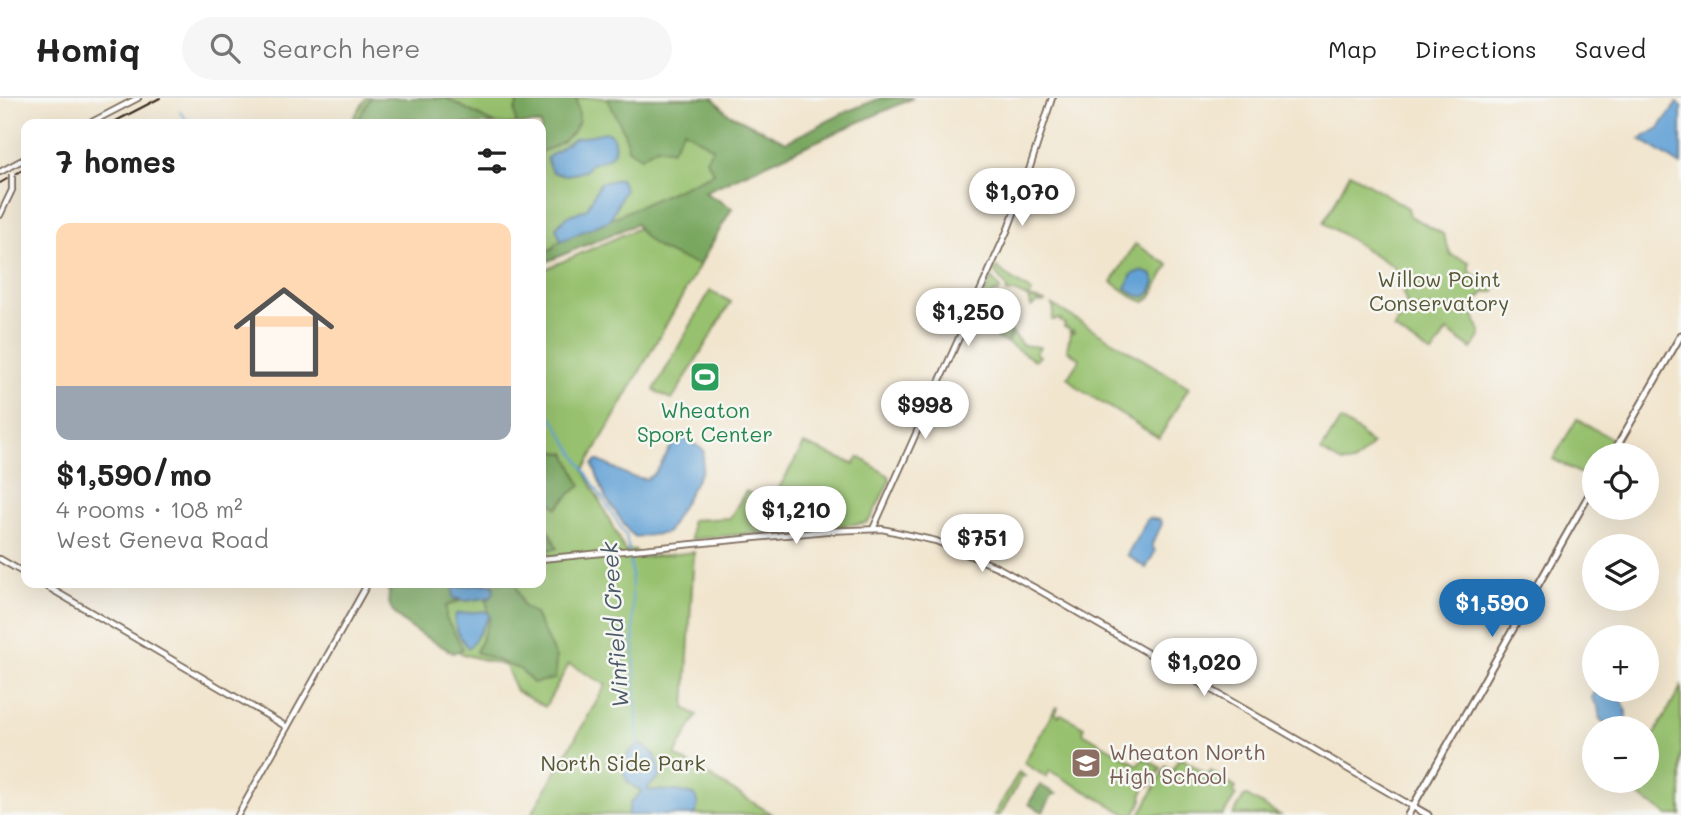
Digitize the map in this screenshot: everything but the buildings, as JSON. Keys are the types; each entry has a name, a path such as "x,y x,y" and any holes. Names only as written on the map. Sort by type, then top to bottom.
{"main road":[{"path":"1619,443 1681,335"},
{"path":"1408,815 1582,507"},
{"path":"1412,806 1428,815"}],"street":[{"path":"98,119 138,98"},
{"path":"873,529 1008,229 1052,98"},
{"path":"0,172 21,161"},
{"path":"0,215 12,190 9,167"},
{"path":"0,204 9,199"},
{"path":"546,559 826,531 873,529 930,538 1007,572 1412,806"},
{"path":"0,559 21,571"},
{"path":"50,588 287,727"},
{"path":"237,815 366,588"}],"green space":[{"path":"366,98 713,98 727,113 794,146 546,255 546,119 353,119"},
{"path":"370,98 446,98 486,119 409,118 359,119"},
{"path":"519,98 577,98 579,118 574,131 564,140 546,149 546,119 516,119"},
{"path":"607,98 713,98 727,113 786,142 881,98 913,98 704,192 732,208 699,265 655,246 636,224 546,262 546,252 556,243 714,173 706,159 713,148 684,130 672,150 657,147 641,157 628,149 623,130"},
{"name":"Willow Point Conservatory","path":"1350,173 1408,208 1410,216 1443,234 1451,255 1469,262 1469,271 1478,278 1495,280 1495,292 1485,292 1471,306 1481,335 1472,349 1447,331 1432,354 1394,329 1407,305 1394,267 1324,223"},
{"name":"North Side Park","path":"711,196 732,208 584,470 625,551 635,550 638,558 694,552 685,708 697,715 675,755 772,814 531,815 606,685 569,664 545,707 516,691 506,666 463,654 411,623 394,603 386,588 546,588 546,269"},
{"path":"1135,244 1169,265 1145,302 1112,282"},
{"path":"997,267 1032,292 1029,298 1016,292 1007,293 1006,286 994,272"},
{"path":"992,278 1000,289 998,293 994,292 981,313 983,316 974,327 972,320"},
{"path":"710,291 731,302 672,400 654,390"},
{"path":"1029,298 1046,302 1036,303 1031,307"},
{"path":"1051,304 1189,387 1159,438 1078,388 1069,379 1080,359 1067,350 1070,334 1075,332 1073,330 1070,333 1061,319 1052,320 1054,309"},
{"path":"995,313 998,322 1012,332 1005,343 982,329"},
{"path":"1013,333 1022,345 1040,347 1036,353 1040,356 1034,360 1007,343"},
{"path":"1577,419 1617,442 1582,443 1582,475 1553,459"},
{"path":"1340,420 1358,431 1372,445 1354,463 1342,463 1321,451"},
{"path":"804,444 854,464 859,457 889,476 890,480 866,523 691,539 691,520 730,518 746,491 770,504"},
{"path":"546,448 547,451 566,453 581,486 557,508 550,501"},
{"path":"546,524 557,548 546,550"},
{"path":"392,588 453,588 453,598 460,601 446,606 446,618 463,649 453,653 418,633 396,615 390,605 389,594"},
{"path":"492,588 517,588 523,606 535,614 556,658 555,679 533,683 521,670 476,652 490,619 486,599 491,597"},
{"path":"1681,687 1681,815 1668,815 1635,793 1659,793 1659,726"},
{"path":"1056,707 1058,708 1055,714 1061,714 1084,727 1083,733 1138,765 1143,758 1161,768 1151,785 1145,787 1141,797 1143,799 1134,815 1128,815 1050,771 1046,777 1024,763"},
{"path":"1183,759 1208,775 1211,771 1236,788 1233,793 1236,795 1223,815 1140,815 1166,766 1172,772 1178,760"},
{"path":"1019,772 1026,777 1023,775 1000,815 994,815"},
{"path":"1040,785 1056,794 1052,795 1043,812 1029,803"},
{"path":"1247,796 1280,815 1233,815"}],"water":[{"path":"1677,103 1681,106 1681,165 1640,139 1659,128"},
{"path":"605,132 612,135 614,142 613,152 607,158 573,174 558,174 550,169 547,158 574,139"},
{"path":"620,179 625,189 610,220 561,241 556,228 562,221 587,209 600,183"},
{"path":"1140,271 1151,274 1155,282 1145,297 1126,288 1132,274"},
{"path":"682,437 704,450 702,470 667,533 636,537 630,533 606,498 593,465 597,460 632,477 647,479 658,469 673,444"},
{"path":"1148,518 1160,520 1162,524 1152,544 1155,552 1146,568 1127,555"},
{"path":"453,588 494,588 491,597 466,601 453,598"},
{"path":"485,611 490,615 468,648 456,627 456,614"},
{"path":"1594,702 1622,702 1626,716 1599,716"},
{"path":"641,745 654,754 659,766 660,777 648,790 695,795 698,805 695,815 628,815 630,803 641,790 627,781 623,767 628,754"}],"waterway":[{"name":"Winfield Creek","path":"180,112 186,119"},
{"name":"Winfield Creek","path":"546,408 626,536 631,566 638,746"}],"railway":[{"path":"120,119 160,98"},
{"path":"0,183 21,171"}],"place":[{"name":"Wheaton Sport Center","path":"705,377"},
{"name":"Wheaton North High School","path":"1086,763"}]}
